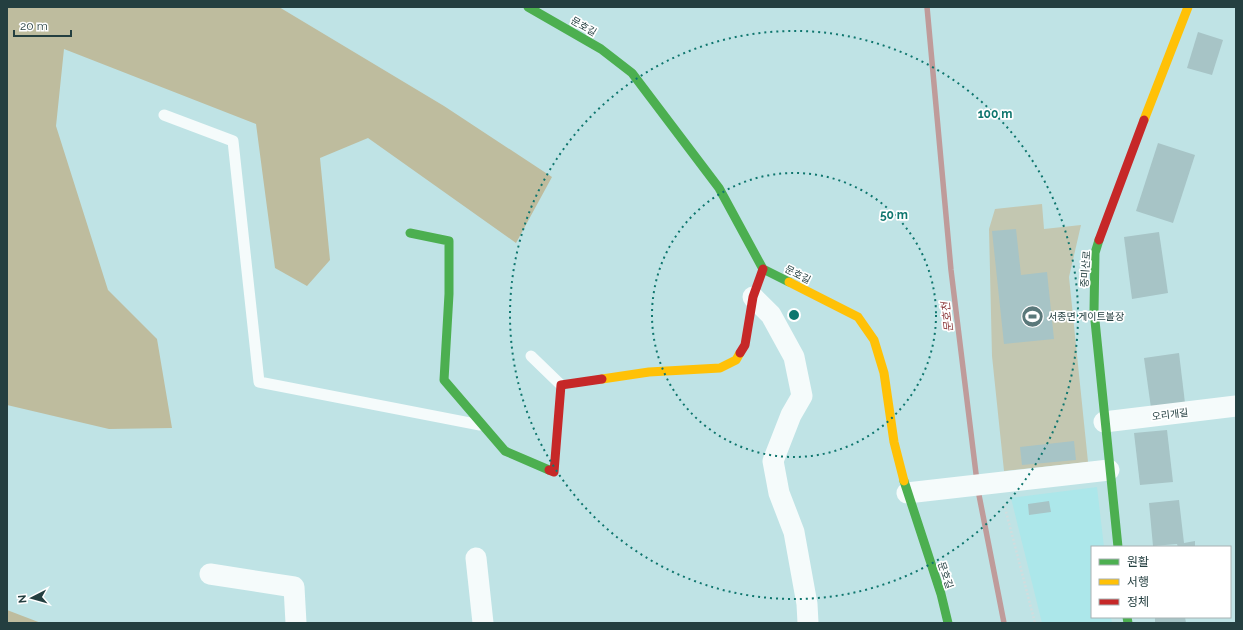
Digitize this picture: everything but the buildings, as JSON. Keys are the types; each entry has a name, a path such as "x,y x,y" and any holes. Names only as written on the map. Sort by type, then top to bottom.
{"street":[{"name":"문호길","path":"528,7 601,49 632,73 719,188 763,269 858,317 874,340 884,373 894,442 907,494 941,594 948,623"},
{"name":"중미산로","path":"1118,546 1104,422 1094,311 1095,254 1114,197 1188,7"},
{"path":"410,233 449,241 449,294 444,380 481,425 505,451 554,472 561,385 649,372 720,368 736,360 745,345 753,297 763,269"},
{"path":"753,297 771,315 794,357 802,396 791,415 772,461 779,493 794,532 807,604 808,623"},
{"name":"오리개길","path":"1104,422 1236,406"},
{"path":"907,494 1109,470"},
{"path":"476,558 483,623"},
{"path":"210,574 294,587 296,623"}],"lane":[{"path":"164,115 233,141 259,382 481,425"},
{"path":"531,356 561,385"}],"path":[{"path":"1004,504 1035,623"}],"shaded area":[{"path":"7,7 279,7 444,106 552,177 516,243 368,138 320,158 330,260 307,286 275,268 256,124 64,49 56,126 108,290 157,339 172,428 109,429 7,405"},
{"path":"1097,487 1104,546 1091,546 1091,618 1111,618 1112,623 1042,623 1011,498"},
{"path":"7,610 41,623 7,623"}],"green space":[{"name":"서종면 게이트볼장","path":"1042,204 1044,229 1081,225 1069,277 1088,462 1004,471 992,356 989,229 995,209"}],"waterway":[{"name":"문호천","path":"927,7 951,270 978,490 1004,623"}],"traffic: fast":[{"path":"528,7 601,49 632,73 719,188 763,269 789,282"},
{"path":"410,233 449,241 449,294 444,380 505,451 549,470"},
{"path":"1099,240 1095,253 1094,311 1118,546"},
{"path":"904,481 941,594 948,623"},
{"path":"1127,618 1128,623"}],"traffic: slow":[{"path":"1144,120 1188,7"},
{"path":"789,282 858,317 874,340 884,373 894,442 904,481"},
{"path":"602,379 649,372 720,368 736,360 740,353"}],"traffic: jam":[{"path":"1099,240 1144,120"},
{"path":"740,353 745,345 753,297 763,269"},
{"path":"549,470 554,472 561,385 602,379"}],"place":[{"name":"서종면 게이트볼장","path":"1032,316"}]}
